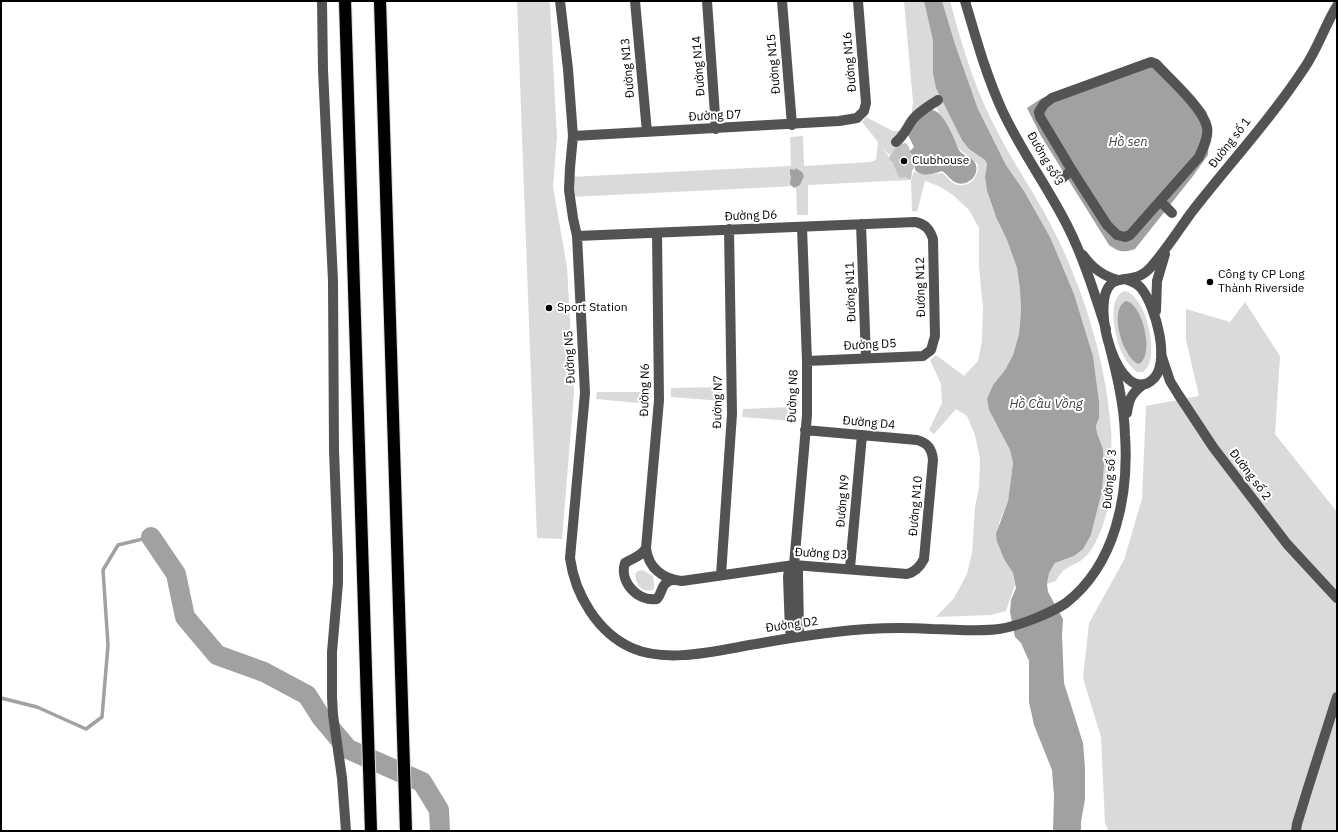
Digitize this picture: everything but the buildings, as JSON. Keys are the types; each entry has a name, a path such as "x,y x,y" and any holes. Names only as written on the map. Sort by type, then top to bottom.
{"highway":[{"path":"345,1 371,831"},
{"path":"380,1 406,831"}],"street":[{"path":"322,1 323,78 333,281 334,450 338,564 338,583 332,652 333,715 342,778 346,831"},
{"name":"Đường N5","path":"560,1 568,69 573,136 569,190 577,236 585,393 570,558 574,578 584,600 594,617 606,631"},
{"name":"Đường N13","path":"635,1 647,132"},
{"name":"Đường N14","path":"707,1 716,129"},
{"name":"Đường N15","path":"782,1 792,124"},
{"name":"Đường N16","path":"857,118 864,111 866,103 858,1"},
{"name":"Đường số 3","path":"965,1 986,69 1003,111 1024,152 1068,227 1092,287 1106,329"},
{"name":"Đường số 1","path":"1122,279 1139,276 1146,272 1168,245 1190,214 1245,147 1305,67 1337,6"},
{"path":"1151,62 1156,64 1199,110 1207,127 1205,144 1199,157 1160,201 1130,235 1125,237 1117,235 1107,225 1040,117 1039,112 1044,104 1052,98 1151,62"},
{"path":"896,142 901,138 911,121 919,112 938,100"},
{"name":"Đường D7","path":"573,136 716,129 839,121 857,118"},
{"path":"1060,180 1072,170"},
{"path":"1160,201 1172,213"},
{"name":"Đường D6","path":"577,236 915,222 924,225"},
{"name":"Đường N11","path":"861,224 866,358"},
{"name":"Đường N12","path":"924,225 931,231 933,239 935,336 931,350"},
{"name":"Đường N8","path":"795,637 791,635 790,631 788,577 789,569 794,565 807,415 807,361 802,227"},
{"path":"1068,227 1090,265 1104,276 1133,281 1140,286 1147,296 1156,319"},
{"name":"Đường N7","path":"721,575 732,414 729,229"},
{"name":"Đường N6","path":"657,233 659,400 646,548 648,559 652,566 661,575 674,580"},
{"path":"1125,435 1130,399 1135,390 1152,380 1157,375 1160,366 1161,354 1156,319 1157,281 1168,245"},
{"path":"1122,279 1111,284 1105,297 1104,309 1108,340 1116,361 1126,377 1140,385 1144,384"},
{"name":"Đường số 3","path":"988,630 1004,628 1030,620 1052,611 1064,604 1090,579 1114,532 1122,506 1126,466 1122,403 1108,340"},
{"name":"Đường D5","path":"807,361 923,356 931,350"},
{"name":"Đường số 2","path":"1161,354 1170,381 1213,447 1287,544 1337,598"},
{"name":"Đường D4","path":"805,430 917,440 924,441 929,446"},
{"name":"Đường N9","path":"850,568 862,435"},
{"name":"Đường N10","path":"918,568 924,558 933,460 929,446"},
{"path":"646,548 644,553 639,557 625,563 623,570 625,579 630,587 643,598 649,600 657,599 661,594 663,585 674,580"},
{"name":"Đường D3","path":"674,580 693,580 794,565 850,568 907,574 918,568"},
{"name":"Đường D2","path":"606,631 618,640 633,648 648,653 662,655 698,654 795,637 844,631 882,629 988,630"},
{"path":"1296,831 1305,795 1337,697"}],"shaded area":[{"name":"Sport Station","path":"517,1 549,1 550,6 557,137 553,187 567,267 574,393 562,539 537,538"},
{"path":"904,1 924,1 933,41 933,73 969,149 985,160 987,164 985,177 987,191 1017,268 1021,311 1019,334 1013,355 1005,370 993,385 987,399 989,410 1010,450 1013,463 1008,501 999,523 997,542 1004,559 1013,573 1015,585 1006,611 991,615 936,617 954,598 967,574 972,553 975,507 979,488 980,459 975,435 967,416 956,409 934,434 929,430 942,403 941,384 930,360 936,355 964,376 978,361 982,341 983,309 979,267 979,228 969,210 953,195 939,186 925,181 917,212 912,211 911,181 914,171 924,175 942,173 953,183 965,185 972,181 978,169 978,164 958,148 936,107 911,127 905,140 889,155 882,147 893,163 896,161 897,173 911,180 808,185 808,215 797,215 796,186 570,197 569,177 791,166 790,137 803,136 804,166 870,162 876,160 878,142 862,122 866,117 893,131 902,131 911,118 913,102"},
{"path":"942,1 950,1 968,62 985,107 999,136 1050,222 1077,283 1093,331 1105,380 1111,430 1111,473 1109,498 1104,522 1095,543 1087,555 1079,562 1064,570 1056,581 1047,584 1049,573 1055,563 1074,556 1091,535 1102,491 1104,466 1103,449 1096,426 1099,418 1099,401 1093,356 1074,294 1050,237 1024,191 1006,165 978,109 956,47"},
{"path":"1124,291 1132,295 1139,303 1145,315 1149,328 1151,355 1149,365 1143,372 1137,372 1127,362 1120,349 1115,331 1113,311 1118,295","holes":["1118,321 1142,321 1146,336 1144,358 1127,353 1120,333"]},
{"path":"1245,302 1280,356 1275,434 1337,512 1337,831 1109,831 1105,823 1101,737 1083,678 1089,623 1124,560 1142,499 1146,406 1199,396 1186,340 1186,309 1230,322"},
{"path":"722,387 722,401 671,397 671,388"},
{"path":"597,392 649,392 649,404 596,399"},
{"path":"792,407 792,421 742,417 743,409"},
{"path":"643,570 653,576 654,589 650,591 643,590 637,582 635,574 638,571"}],"water":[{"name":"Hồ Cầu Vồng","path":"924,1 942,1 956,47 978,109 1006,165 1024,191 1050,237 1074,294 1093,356 1099,401 1099,418 1096,426 1103,449 1104,466 1102,491 1091,535 1083,549 1074,556 1055,563 1049,573 1047,584 1048,592 1063,619 1062,635 1064,683 1083,743 1085,799 1081,831 1053,831 1054,796 1052,770 1034,725 1029,702 1029,661 1021,643 1015,637 1010,612 1011,600 1016,588 1013,573 1004,559 997,542 996,534 1008,501 1013,463 1010,450 989,410 987,399 993,385 1005,370 1013,355 1019,334 1021,311 1017,268 987,191 985,177 987,164 985,160 969,149 962,140 936,88 933,73 933,41"},
{"name":"Hồ sen","path":"1145,60 1194,98 1206,111 1210,126 1208,155 1135,249 1121,251 1109,245 1041,136 1027,108 1042,98"},
{"path":"932,110 941,115 960,152 972,159 975,163 975,175 972,179 965,183 961,184 953,181 942,171 925,175 915,170 914,156 909,152 914,147 907,133 917,119"},
{"path":"794,167 802,172 804,176 800,185 794,188 790,184 790,169 796,170"},
{"path":"1126,301 1132,304 1137,311 1142,320 1145,331 1146,351 1144,359 1139,364 1133,360 1128,353 1120,334 1118,314 1121,306"}],"waterway":[{"path":"1,698 37,707 86,729 102,717 108,645 103,570 118,545 151,537"},
{"path":"151,537 176,574 185,617 217,655 264,672 307,695 321,717 348,749 422,782 439,810 440,831"}],"place":[{"name":"Clubhouse","path":"904,161"},
{"name":"Công ty CP Long Thành Riverside","path":"1210,282"},
{"name":"Sport Station","path":"549,308"}]}
